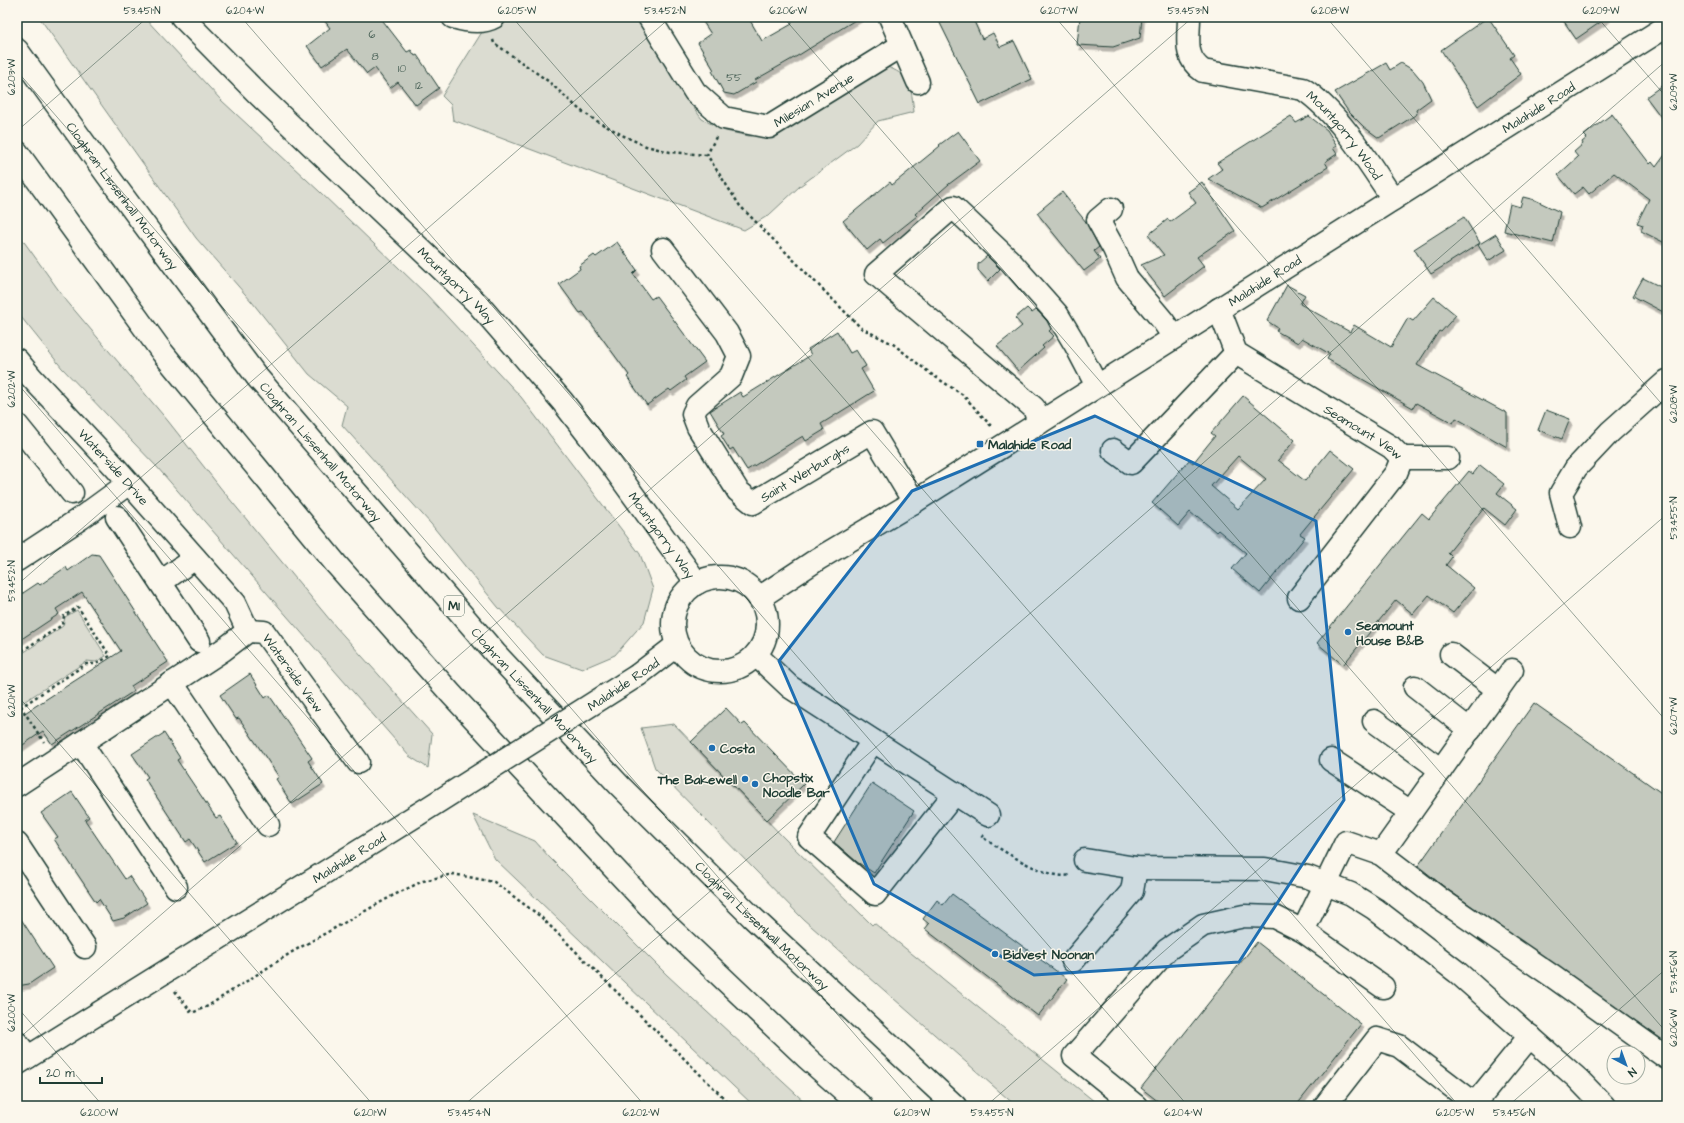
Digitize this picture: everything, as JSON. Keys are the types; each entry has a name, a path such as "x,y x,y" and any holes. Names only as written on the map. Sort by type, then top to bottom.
{"main road":[{"name":"Mountgorry Way","path":"182,17 259,94 478,304 562,401 610,463 698,583"},
{"path":"453,17 462,19 490,19"},
{"path":"649,17 695,92 724,118"},
{"path":"890,17 918,82"},
{"name":"Mountgorry Wood","path":"1189,17 1188,54 1195,66 1203,72 1303,89 1317,98 1367,161 1393,199"},
{"name":"Malahide Road","path":"759,598 818,559 914,502 1005,445 1667,26"},
{"name":"Milesian Avenue","path":"724,118 769,127 902,44"},
{"name":"Cloghran Lissenhall Motorway","path":"17,50 257,377 495,653 620,786 747,911 955,1106"},
{"path":"17,152 162,352 336,564 446,689 666,924 807,1058 861,1106"},
{"path":"1039,423 1034,408 876,274 953,207 1010,261 1057,314 1097,386"},
{"path":"1111,210 1098,220 1114,249 1127,278 1163,321 1174,337"},
{"name":"Saint Werburghs","path":"663,249 727,334 739,356 731,376 697,406 693,414 698,427 738,491 753,503 872,432 914,502"},
{"path":"1113,450 1132,463 1236,353 1219,309"},
{"name":"Seamount View","path":"1236,353 1391,447 1402,458 1396,473 1299,598"},
{"name":"Waterside Drive","path":"17,360 24,383 129,484 235,603 248,631"},
{"path":"1570,527 1561,493 1576,468 1610,432 1667,381"},
{"path":"17,425 72,493"},
{"path":"1402,458 1448,458"},
{"path":"17,560 112,509 129,484"},
{"path":"112,509 199,641"},
{"path":"160,582 195,558"},
{"path":"711,578 731,579 750,588 759,598 765,612 767,627 764,642 756,654 746,664 721,672 708,670 695,665 685,656 677,645 673,631 673,617 678,603 686,592 698,583 711,578"},
{"name":"Waterside View","path":"17,785 223,650 248,631 264,632 358,762"},
{"name":"Malahide Road","path":"21,1054 163,972 417,816 638,675 677,645"},
{"path":"756,654 790,687 988,815"},
{"path":"1451,654 1498,689"},
{"path":"1381,854 1512,670"},
{"path":"172,683 268,825"},
{"path":"1415,687 1470,730"},
{"path":"1374,722 1441,770"},
{"path":"873,741 809,837 875,894 956,793"},
{"path":"81,743 176,887"},
{"path":"1331,760 1411,812"},
{"path":"1303,931 1346,842 1381,854 1440,899 1667,1058"},
{"path":"17,844 85,947"},
{"path":"1085,860 1136,868 1265,868 1308,877 1351,894 1375,909 1457,972 1578,1079 1604,1106"},
{"path":"1073,962 1132,892 1136,868"},
{"path":"1136,1106 1074,1056 1167,950 1203,925 1244,916 1275,917 1303,931 1383,987"},
{"path":"1325,1106 1377,1040 1399,1046 1474,1105 1530,1036"}],"path":[{"path":"1295,17 1315,19 1318,17"},
{"path":"490,19 494,43 528,66 595,120 646,146 670,152 707,155"},
{"path":"707,155 724,118"},
{"path":"707,155 740,206 861,328 893,344 931,374 963,395 994,429 1005,445"},
{"path":"17,654 62,625 64,616 78,607 110,656 96,664 86,664 21,707"},
{"path":"17,700 56,759"},
{"path":"988,815 994,818 982,837 1010,855 1063,877 1083,872 1085,860"},
{"path":"163,972 192,1013 208,1006 292,952 337,926 423,881 453,874 494,882 540,916 732,1106"}],"highlighted area":[{"path":"1095,416 1316,521 1344,800 1239,962 1034,975 874,884 779,661 912,491"}],"shaded area":[{"path":"39,17 144,17 221,100 320,192 426,294 521,397 640,554 653,589 644,622 615,655 582,669 543,655 498,607 431,524 342,425 347,406 309,374 252,302 196,238"},
{"path":"515,17 639,17 684,95 702,119 725,131 749,136 772,134 884,66 893,69 905,77 912,95 914,112 878,121 857,144 800,186 769,215 744,230 453,120 451,105 442,96 482,32"},
{"path":"17,232 65,299 168,421 223,491 335,626 432,734 428,768 409,756 157,467 62,368 17,312"},
{"path":"77,610 106,656 96,662 87,661 22,703 17,695 17,657 63,626 65,617"},
{"path":"674,724 783,837 872,925 874,923 1100,1106 1016,1106 803,919 655,768 641,728"},
{"path":"473,815 535,841 549,857 667,975 809,1106 754,1106 495,859"}],"building":[{"path":"322,17 380,17 407,52 411,50 415,56 417,55 439,88 416,105 398,82 390,88 375,68 367,74 347,49 322,66 307,46 330,28"},
{"path":"700,17 748,17 762,41 792,24 788,17 860,17 799,55 755,80 756,82 734,95 724,93 712,71 714,70 698,43 711,34"},
{"path":"937,17 972,17 982,39 993,33 1000,47 1014,41 1032,79 980,104"},
{"path":"1080,17 1142,17 1140,38 1113,47 1077,45"},
{"path":"1488,17 1514,55 1510,58 1521,74 1478,106 1441,50"},
{"path":"1561,17 1608,17 1576,39"},
{"path":"1386,63 1390,70 1401,63 1413,70 1423,82 1431,99 1416,110 1417,114 1379,138 1364,127 1348,111 1335,92"},
{"path":"1667,82 1667,125 1646,97"},
{"path":"1612,114 1650,164 1652,162 1656,167 1667,152 1667,244 1641,231 1643,225 1637,223 1649,199 1614,173 1589,194 1583,187 1574,194 1558,175 1578,157 1574,152 1587,138 1584,135"},
{"path":"1291,116 1296,123 1309,116 1327,130 1337,146 1333,148 1337,154 1325,162 1328,167 1262,208 1208,179 1222,169 1217,163"},
{"path":"958,131 980,161 949,184 915,214 917,216 883,243 880,239 867,250 843,221 890,182 892,185"},
{"path":"1202,182 1235,231 1197,257 1204,266 1165,296 1141,265 1164,255 1148,235 1168,219 1170,222 1196,203 1188,192"},
{"path":"1062,192 1086,222 1099,247 1094,251 1100,259 1084,271 1037,213"},
{"path":"1523,197 1535,200 1560,212 1553,243 1504,231 1510,204 1520,207"},
{"path":"1464,217 1480,243 1431,274 1414,249"},
{"path":"1496,234 1506,250 1488,261 1478,245"},
{"path":"617,242 637,270 633,274 651,299 656,296 705,362 684,377 686,380 671,391 669,389 647,405 627,377 629,375 583,312 580,313 559,284 580,269 579,266 594,255 596,257"},
{"path":"987,256 1000,269 988,281 978,270 978,264"},
{"path":"1643,278 1667,290 1667,314 1633,296"},
{"path":"1287,285 1305,295 1300,304 1350,332 1354,325 1391,347 1408,318 1413,321 1434,297 1456,315 1441,332 1439,331 1417,365 1507,413 1507,447 1456,418 1453,423 1416,403 1413,408 1327,359 1330,354 1302,338 1298,343 1276,331 1278,328 1267,321"},
{"path":"1027,308 1032,313 1036,310 1040,313 1047,321 1051,329 1049,331 1054,336 1042,346 1044,348 1018,371 997,346 1022,326 1015,318"},
{"path":"837,331 850,353 856,350 866,366 861,369 874,391 821,424 824,430 806,441 803,436 747,470 733,448 730,450 721,436 724,434 710,411 740,392 743,397 811,355 808,349"},
{"path":"1243,396 1295,440 1278,460 1305,481 1330,450 1354,469 1300,534 1305,537 1260,593 1232,569 1246,553 1218,530 1216,532 1190,512 1178,526 1152,503 1189,460 1193,463 1215,436 1211,433","holes":["1238,456 1266,479 1238,509 1211,486"]},
{"path":"1546,410 1570,419 1562,439 1538,430"},
{"path":"1480,465 1504,484 1497,493 1517,509 1505,525 1484,508 1448,553 1452,557 1446,565 1474,588 1453,613 1429,595 1413,614 1396,600 1343,665 1317,643 1422,513 1429,519 1469,471 1473,474"},
{"path":"92,554 99,555 168,662 131,686 134,691 52,744 43,731 17,749 17,718 121,651 82,592 56,609 59,614 17,642 17,597 38,583 40,585 66,567 68,571"},
{"path":"250,674 265,698 269,695 312,758 308,761 323,784 292,804 276,779 279,777 239,718 236,719 220,695"},
{"path":"1534,703 1667,797 1667,1043 1447,889 1418,866"},
{"path":"726,708 742,725 745,723 804,784 767,820 691,742"},
{"path":"164,733 180,758 177,760 216,818 220,816 237,842 205,862 190,839 186,842 145,779 148,777 132,754"},
{"path":"872,783 914,811 874,873 857,862 834,842"},
{"path":"72,792 89,817 85,820 125,879 129,876 147,903 124,918 113,921 99,899 96,902 54,839 58,837 41,813"},
{"name":"Bidvest Noonan","path":"952,894 1067,979 1038,1016 925,929 929,924 923,919 937,900 943,905"},
{"path":"17,913 53,968 29,984 17,986"},
{"path":"1257,942 1361,1024 1296,1106 1164,1106 1141,1088"}],"place":[{"name":"Malahide Road","path":"980,444"},
{"name":"Seamount House B&B","path":"1348,632"},
{"name":"Costa","path":"712,748"},
{"name":"The Bakewell","path":"745,779"},
{"name":"Chopstix Noodle Bar","path":"755,784"},
{"name":"Bidvest Noonan","path":"995,954"}]}
